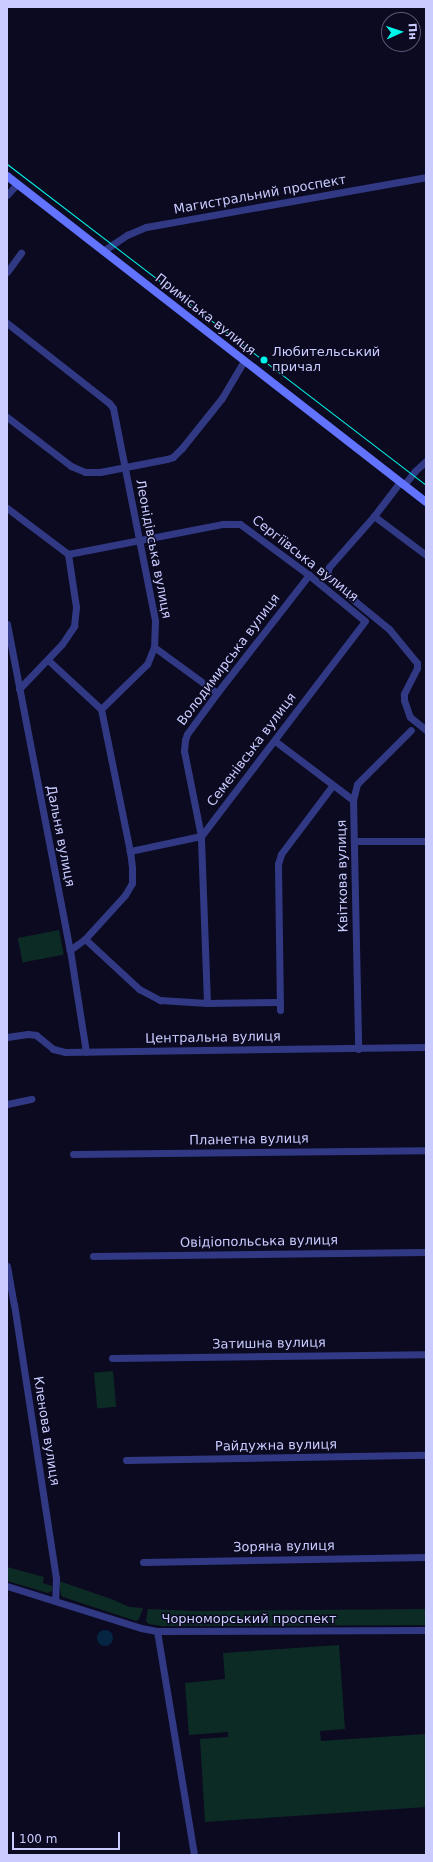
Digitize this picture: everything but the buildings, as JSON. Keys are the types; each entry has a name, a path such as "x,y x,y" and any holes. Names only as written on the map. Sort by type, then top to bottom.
{"street":[{"name":"Приміська вулиця","path":"7,176 426,502"},
{"name":"Магистральний проспект","path":"103,251 127,235 146,227 426,177"},
{"path":"7,195 17,184"},
{"path":"7,272 21,253"},
{"name":"Леонідівська вулиця","path":"7,323 109,403 115,414 155,621 154,647 147,664 101,710"},
{"path":"7,417 71,466 78,469 100,472 167,459 178,453 222,398 244,361"},
{"path":"426,461 402,484 329,567 327,574 356,602 389,629 414,659 417,668 404,694 405,706 415,722 426,730"},
{"path":"7,508 68,554 76,607 76,617 68,636 48,660 19,689"},
{"path":"374,516 426,555"},
{"name":"Сергіївська вулиця","path":"68,554 236,523 246,527 309,575 365,621"},
{"name":"Володимирська вулиця","path":"207,1003 201,836 184,745 187,734 309,575"},
{"name":"Семенівська вулиця","path":"201,836 275,741 365,621"},
{"name":"Дальня вулиця","path":"7,624 70,950 86,1052"},
{"path":"154,647 218,693"},
{"path":"48,660 101,710 130,851 132,876 129,890 85,939 70,950"},
{"path":"275,741 332,786 353,800 357,784 411,730"},
{"path":"85,939 129,981 150,996 171,1002 280,1006 278,864 281,854 332,786"},
{"name":"Квіткова вулиця","path":"353,800 358,1049"},
{"path":"130,851 201,836"},
{"path":"354,841 426,841"},
{"name":"Центральна вулиця","path":"7,1035 32,1034 36,1035 57,1051 86,1052 426,1047"},
{"path":"7,1104 31,1100"},
{"name":"Планетна вулиця","path":"73,1154 426,1150"},
{"name":"Овідіопольська вулиця","path":"92,1256 426,1252"},
{"name":"Кленова вулиця","path":"7,1266 56,1578 55,1601"},
{"name":"Затишна вулиця","path":"112,1358 426,1354"},
{"name":"Райдужна вулиця","path":"126,1460 426,1455"},
{"name":"Зоряна вулиця","path":"143,1562 426,1557"},
{"name":"Чорноморський проспект","path":"7,1586 157,1631 426,1630"},
{"path":"157,1631 194,1855"}],"green space":[{"path":"59,930 64,955 23,963 18,938"},
{"path":"113,1371 116,1407 97,1409 94,1373"},
{"path":"7,1567 44,1577 43,1583 52,1586 52,1591 48,1593 7,1581"},
{"path":"59,1581 114,1600 129,1607 143,1608 139,1619 136,1621 63,1597 61,1595"},
{"path":"148,1609 195,1611 426,1609 426,1625 162,1626 149,1624 146,1621"},
{"path":"339,1645 345,1729 320,1731 321,1741 426,1734 426,1807 205,1822 200,1739 228,1737 228,1732 189,1735 185,1683 225,1679 223,1653"}],"water":[{"path":"105,1630 111,1632 113,1638 111,1644 105,1646 99,1644 97,1638 99,1632"}],"tram line":[{"path":"7,164 426,485"}],"place":[{"name":"Любительський причал","path":"264,360"}]}
